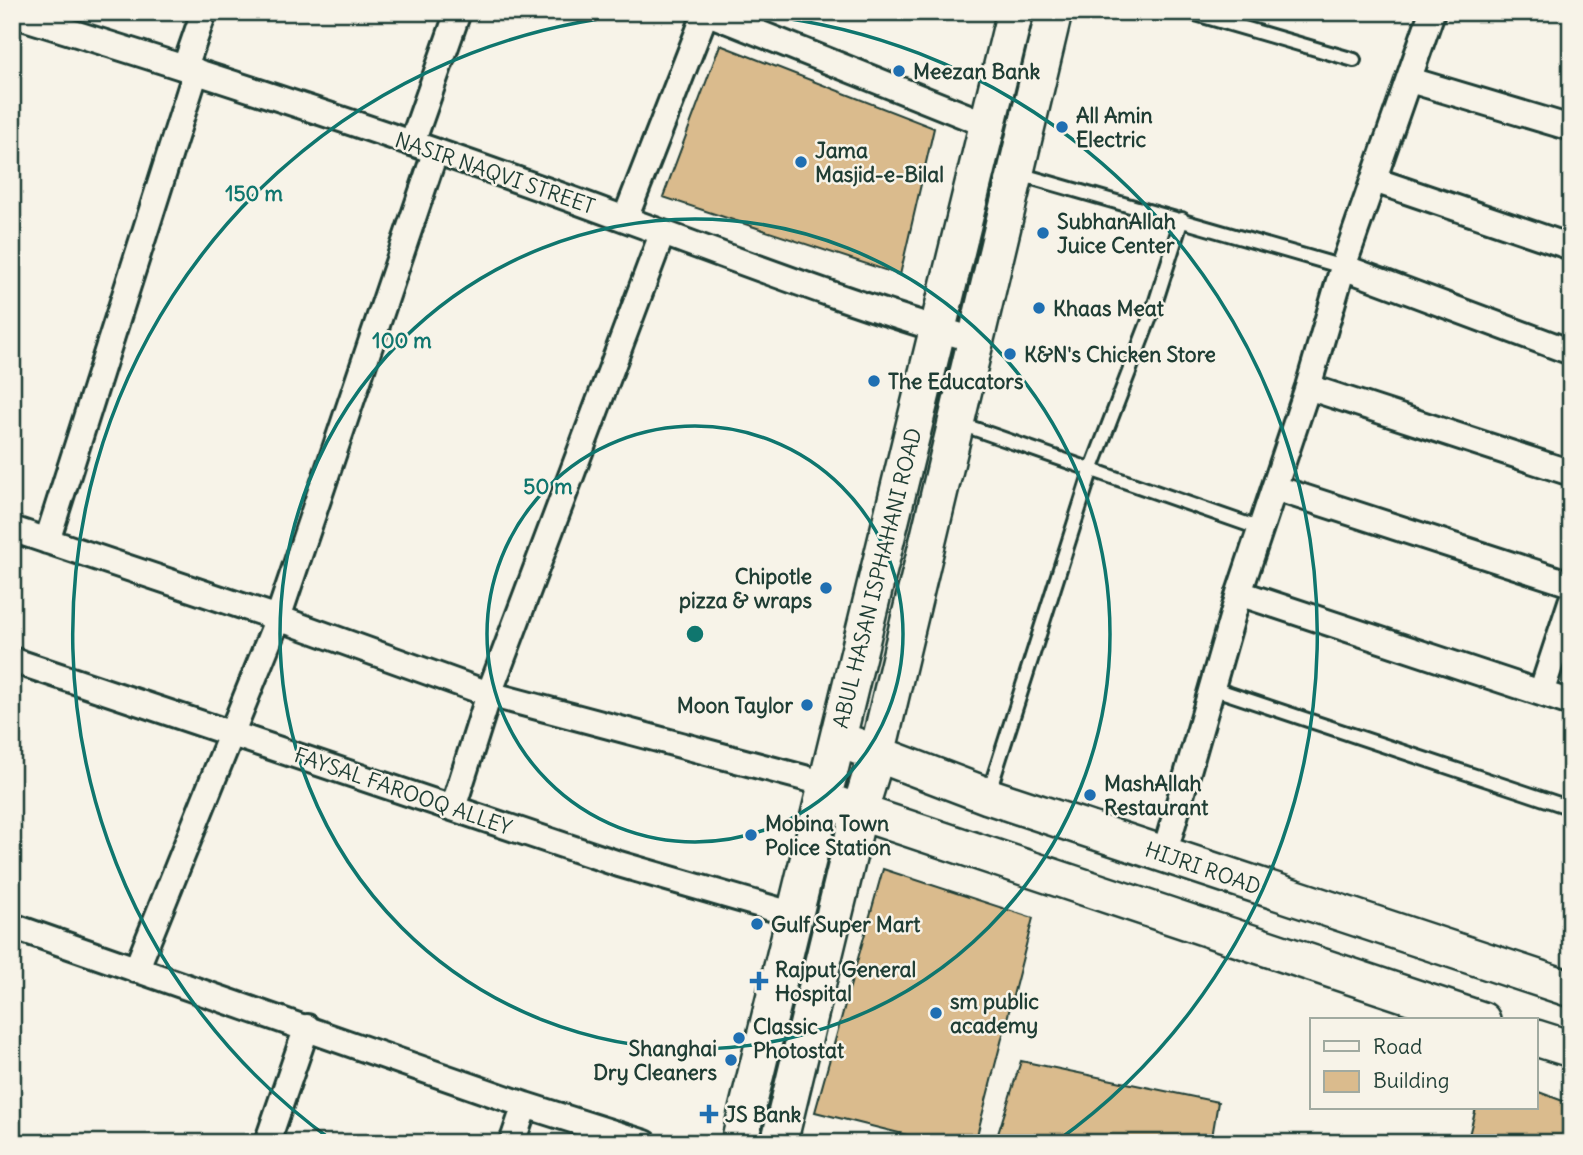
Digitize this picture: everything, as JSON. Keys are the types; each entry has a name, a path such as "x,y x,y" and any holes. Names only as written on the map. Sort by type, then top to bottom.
{"main road":[{"name":"ABUL HASAN ISPHAHANI ROAD","path":"739,1143 1015,12"},
{"name":"ABUL HASAN ISPHAHANI ROAD","path":"779,1143 859,813 877,754 1054,12"},
{"name":"HIJRI ROAD","path":"838,739 988,796 1571,989"},
{"path":"825,792 859,813 1476,1018"},
{"path":"1538,1039 1571,1049"}],"street":[{"path":"47,541 190,69 204,12"},
{"path":"412,143 457,12"},
{"path":"625,219 706,12 988,125"},
{"path":"1164,855 1239,593 1308,387 1343,267 1432,12"},
{"name":"NASIR NAQVI STREET","path":"12,14 190,69 412,143 662,234 975,340"},
{"path":"1410,80 1571,128"},
{"path":"136,971 278,618 435,153"},
{"path":"1374,180 1571,247"},
{"path":"453,808 489,694 662,234"},
{"path":"1343,267 1571,352"},
{"path":"1308,387 1571,473"},
{"path":"1275,488 1571,584"},
{"path":"12,529 278,618 489,694 825,792"},
{"path":"1239,593 1571,703"},
{"path":"1541,693 1571,602"},
{"name":"FAYSAL FAROOQ ALLEY","path":"12,660 619,864 795,915"},
{"path":"12,926 525,1105 645,1143"},
{"path":"267,1143 307,1027"},
{"path":"512,1143 525,1105"}],"lane":[{"path":"1189,12 1354,60"},
{"path":"1015,173 1343,267"},
{"path":"988,796 1092,468 1154,307 1182,219"},
{"path":"955,422 1261,529"},
{"path":"1212,688 1571,807"}],"building":[{"name":"Jama Masjid-e-Bilal","path":"720,45 934,128 900,275 663,197"},
{"path":"883,869 1033,918 975,1143 939,1143 815,1112"},
{"path":"1021,1061 1218,1102 1211,1143 1017,1143 997,1137"},
{"path":"1538,1092 1571,1104 1571,1143 1467,1143 1475,1110 1538,1110"}],"place":[{"name":"Meezan Bank","path":"899,71"},
{"name":"All Amin Electric","path":"1062,127"},
{"name":"Jama Masjid-e-Bilal","path":"801,162"},
{"name":"SubhanAllah Juice Center","path":"1043,233"},
{"name":"Khaas Meat","path":"1039,308"},
{"name":"K&N's Chicken Store","path":"1010,354"},
{"name":"The Educators","path":"874,381"},
{"name":"Chipotle pizza & wraps","path":"826,588"},
{"name":"Moon Taylor","path":"807,705"},
{"name":"MashAllah Restaurant","path":"1090,795"},
{"name":"Mobina Town Police Station","path":"751,835"},
{"name":"Gulf Super Mart","path":"757,924"},
{"name":"Rajput General Hospital","path":"759,981"},
{"name":"sm public academy","path":"936,1013"},
{"name":"Classic Photostat","path":"739,1038"},
{"name":"Shanghai Dry Cleaners","path":"731,1060"},
{"name":"JS Bank","path":"709,1114"}]}
